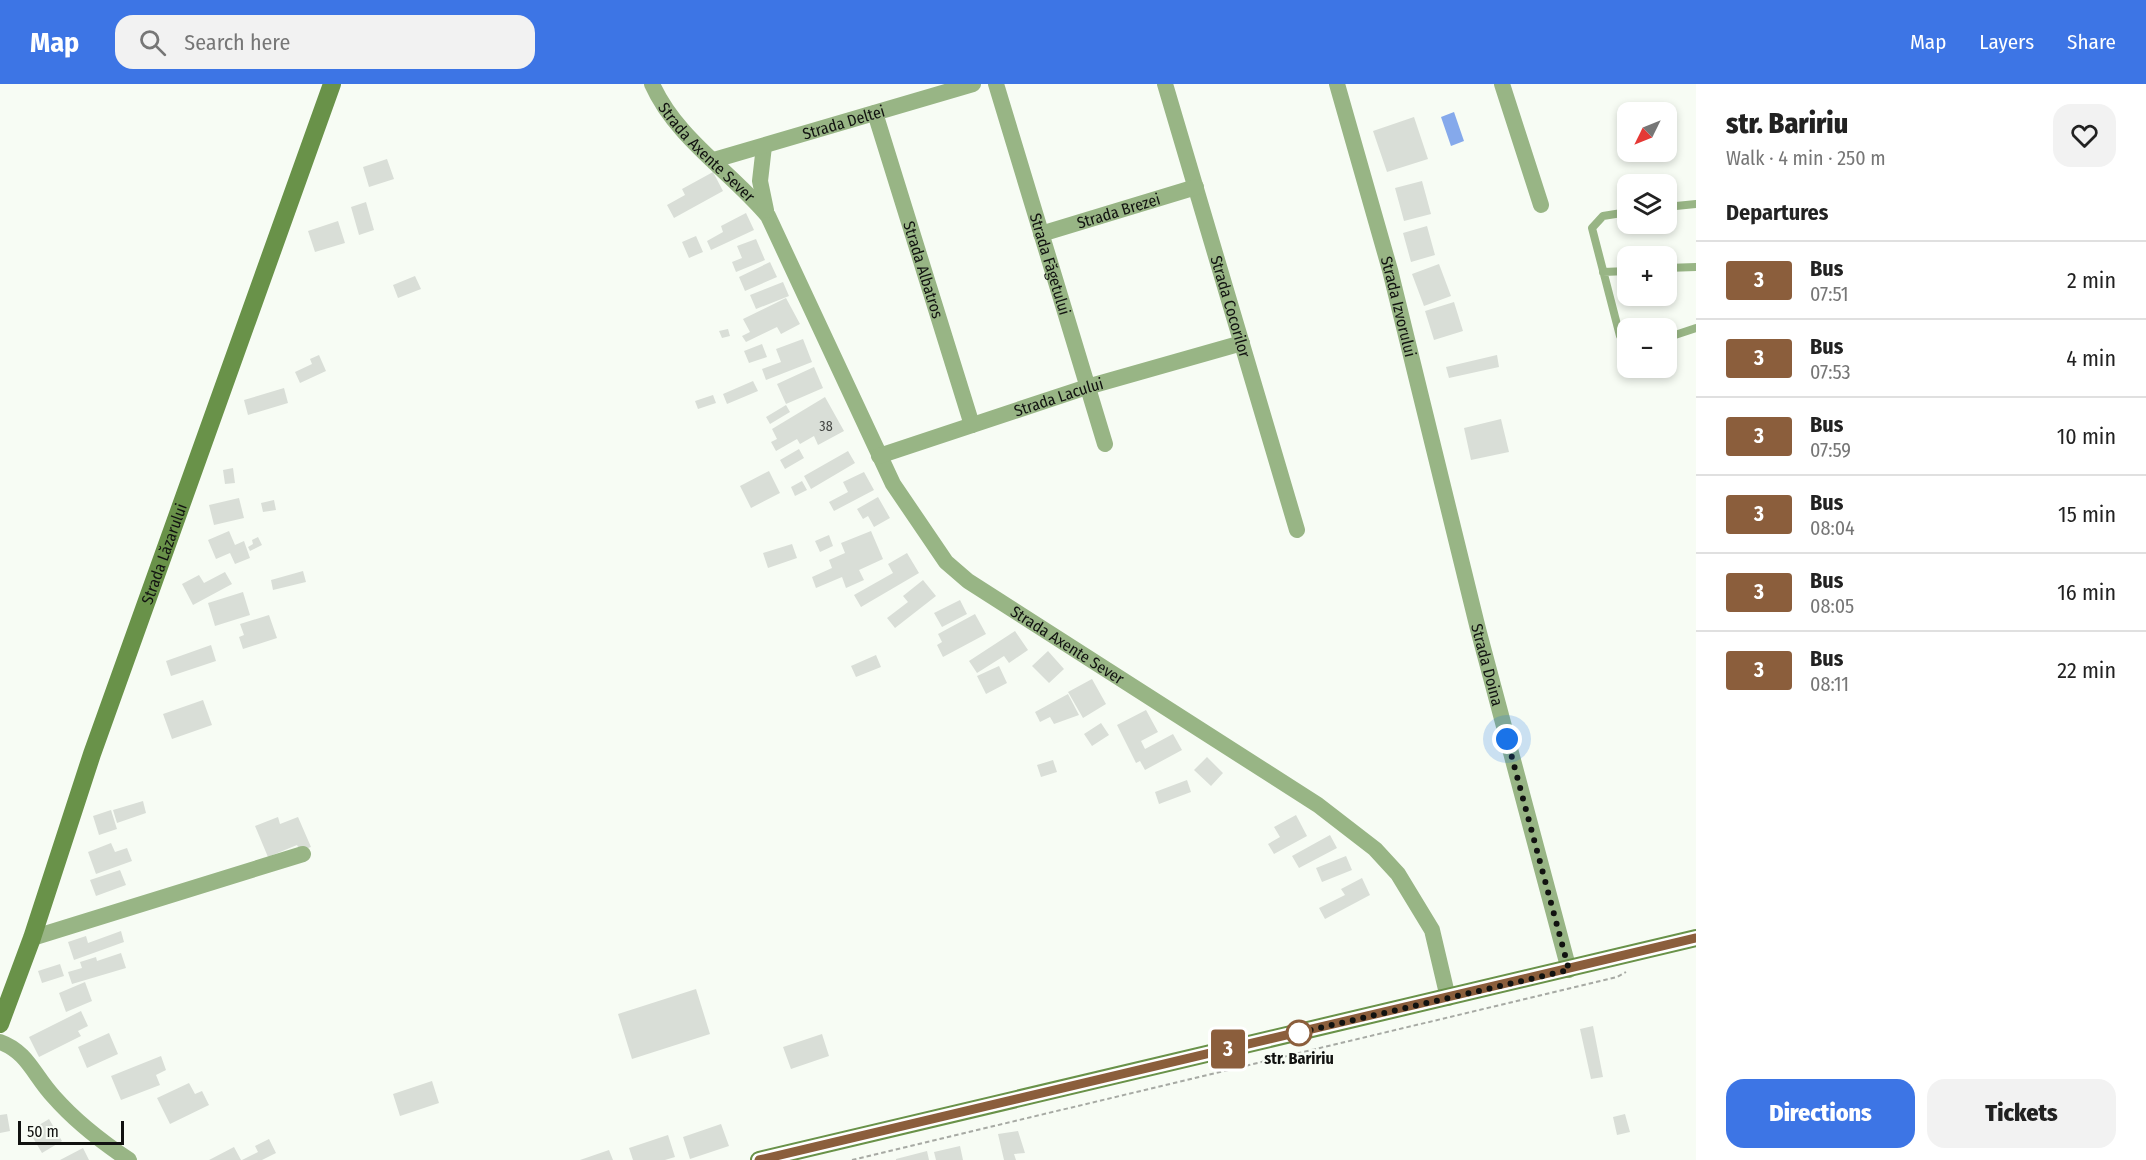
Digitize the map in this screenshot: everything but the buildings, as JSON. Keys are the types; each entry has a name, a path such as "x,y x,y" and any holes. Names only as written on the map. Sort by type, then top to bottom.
{"street":[{"name":"Strada Lăzarului","path":"0,1024 32,939 92,754 332,84"},
{"name":"Strada Axente Sever","path":"652,84 674,122 768,216"},
{"name":"Strada Deltei","path":"714,160 974,84"},
{"name":"Strada Făgetului","path":"996,84 1105,444"},
{"name":"Strada Cocorilor","path":"1165,84 1297,530"},
{"name":"Strada Izvorului","path":"1337,84 1390,270 1456,531"},
{"path":"1502,84 1541,205"},
{"name":"Strada Albatros","path":"875,113 972,425"},
{"name":"Strada Axente Sever","path":"764,146 759,181 768,216 879,456 927,539 946,562 968,581 1318,805 1375,849 1398,874 1432,930 1448,998"},
{"name":"Strada Brezei","path":"1041,234 1196,187"},
{"name":"Strada Lacului","path":"879,456 1087,387 1242,343"},
{"name":"Strada Doina","path":"1456,531 1478,630 1569,970"},
{"path":"32,939 303,854"},
{"path":"759,1160 1569,970 1696,938"},
{"path":"0,1042 16,1047 53,1096 97,1138 129,1160"}],"lane":[{"path":"1677,206 1696,204"},
{"path":"1617,214 1603,216 1592,228 1617,325"},
{"path":"1677,268 1696,267"},
{"path":"1603,272 1617,271"},
{"path":"1677,334 1696,328"}],"path":[{"path":"852,1160 1623,975"}],"water":[{"path":"1454,112 1464,141 1451,146 1441,117"}],"bus line":[{"name":"3","path":"759,1160 1569,970 1696,938"}],"place":[{"name":"str. Baririu","path":"1299,1033"}],"route":[{"path":"1299,1033 1289,1035 1569,970 1507,739"}]}
